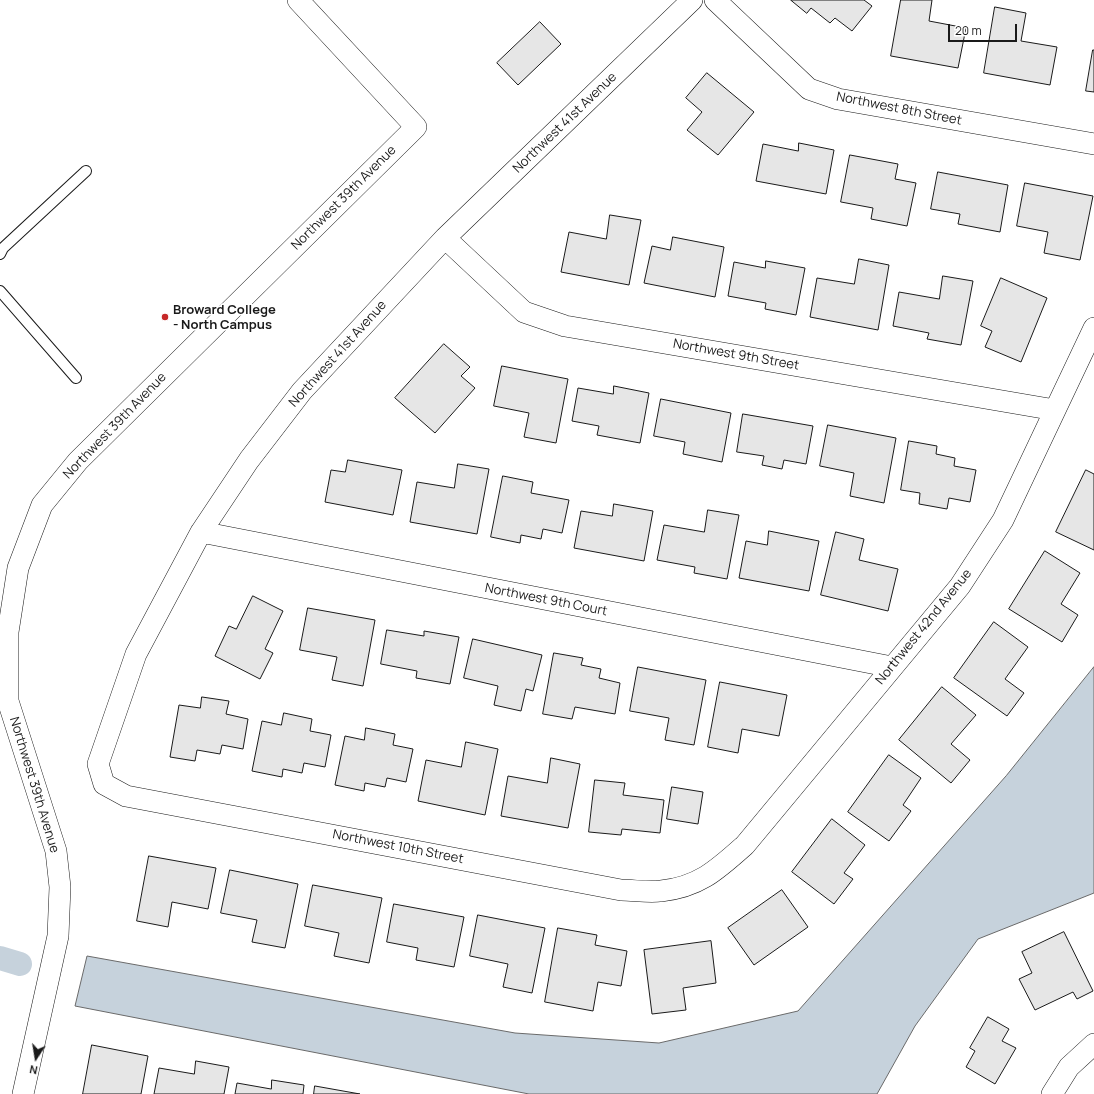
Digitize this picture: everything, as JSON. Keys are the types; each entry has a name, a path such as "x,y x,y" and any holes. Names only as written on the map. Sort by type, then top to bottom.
{"street":[{"name":"Northwest 39th Avenue","path":"24,1094 58,936 60,887 56,851 8,701 4,672 8,632 18,568 42,505 78,460 416,127 298,0"},
{"name":"Northwest 41st Avenue","path":"104,784 98,764 136,654 201,532 249,460 302,391 445,238 692,0"},
{"name":"Northwest 8th Street","path":"715,0 809,88 838,99 1094,144"},
{"name":"Northwest 9th Street","path":"445,238 524,312 565,326 1056,410"},
{"name":"Northwest 42nd Avenue","path":"696,884 724,864 745,845 960,586 1003,520 1094,328"},
{"name":"Northwest 9th Court","path":"201,532 892,668"},
{"name":"Northwest 10th Street","path":"104,784 126,796 621,890 660,892 696,884"},
{"path":"1052,1094 1069,1066 1094,1044"}],"lane":[{"path":"0,254 3,248 86,171"},
{"path":"0,291 76,378"}],"shaded area":[{"path":"1094,667 1094,893 978,939 915,1026 877,1094 529,1094 75,1006 87,956 515,1033 659,1043 798,1011 1006,776"}],"building":[{"path":"791,0 864,0 872,6 852,31 835,18 830,23 811,8 807,13"},
{"path":"901,0 932,0 929,21 966,28 958,68 891,56"},
{"path":"995,7 1026,13 1021,41 1057,47 1050,85 984,73"},
{"path":"540,22 561,44 518,85 497,63"},
{"path":"1094,50 1094,92 1086,91"},
{"path":"707,73 754,112 718,155 687,130 702,112 686,98"},
{"path":"799,143 834,150 826,194 756,181 763,144 798,151"},
{"path":"850,155 898,164 895,179 916,183 907,226 871,219 873,208 841,202"},
{"path":"938,172 1008,185 1000,232 958,224 960,214 931,209"},
{"path":"1025,183 1093,196 1080,260 1044,253 1048,232 1017,226"},
{"path":"610,215 641,220 629,285 561,272 569,232 606,239"},
{"path":"673,237 724,247 715,297 644,283 652,246 670,250"},
{"path":"859,259 889,265 878,330 810,317 817,278 854,284"},
{"path":"766,261 805,268 796,315 765,309 766,303 728,296 734,262 765,268"},
{"path":"943,276 973,281 961,345 927,339 929,333 893,326 899,292 939,299"},
{"path":"1001,278 1047,298 1021,362 985,347 992,331 981,326"},
{"path":"444,344 470,367 461,376 475,388 435,433 395,398"},
{"path":"502,366 568,379 556,443 524,437 529,413 494,406"},
{"path":"614,386 649,393 640,443 597,435 599,426 572,421 578,388 613,394"},
{"path":"661,399 731,413 722,462 683,454 685,442 654,436"},
{"path":"743,414 813,426 806,464 784,460 782,469 762,465 764,456 737,452"},
{"path":"828,425 896,438 884,503 850,496 854,473 820,466"},
{"path":"909,441 937,446 936,454 955,458 954,466 976,470 970,502 949,498 947,509 919,504 920,493 901,490"},
{"path":"348,460 402,470 393,515 325,502 331,470 345,472"},
{"path":"458,464 489,469 477,534 410,522 417,482 454,488"},
{"path":"1086,470 1094,474 1094,550 1056,532"},
{"path":"503,476 533,482 531,493 569,500 562,533 543,529 541,539 521,535 520,543 491,537"},
{"path":"614,504 653,511 644,561 574,548 581,511 612,516"},
{"path":"708,510 739,515 727,579 694,573 695,567 657,560 664,525 704,532"},
{"path":"769,531 819,541 809,591 739,578 746,541 767,545"},
{"path":"836,532 864,539 859,560 898,569 888,611 821,595"},
{"path":"1045,551 1080,573 1061,604 1078,615 1062,642 1009,609"},
{"path":"253,596 283,611 265,649 273,653 260,679 215,656 229,626 236,629"},
{"path":"308,608 375,620 363,686 332,680 337,657 300,650"},
{"path":"994,622 1028,647 1005,679 1024,693 1007,716 954,678"},
{"path":"387,630 424,636 424,631 459,637 450,684 416,678 417,671 381,664"},
{"path":"473,639 542,655 533,691 526,689 521,711 494,705 498,686 464,678"},
{"path":"554,653 583,658 581,665 601,669 599,678 620,683 615,714 575,707 572,719 543,714"},
{"path":"638,667 706,680 694,745 665,740 669,718 630,711"},
{"path":"720,682 787,695 779,736 742,729 738,753 708,747"},
{"path":"942,687 976,715 951,744 970,760 951,783 899,740"},
{"path":"202,697 229,701 226,714 248,719 243,749 222,745 220,754 197,750 195,761 170,757 179,705 200,708"},
{"path":"284,713 312,719 310,731 331,735 325,767 304,763 302,773 283,769 282,777 252,771 262,721 281,725"},
{"path":"366,728 395,734 393,745 413,749 406,782 387,778 385,787 365,783 364,791 335,785 345,736 364,740"},
{"path":"466,742 498,749 485,815 418,801 426,760 461,767"},
{"path":"889,755 921,778 903,805 911,811 889,841 848,812"},
{"path":"551,758 580,764 568,828 501,816 508,776 547,783"},
{"path":"595,780 625,783 623,795 664,800 660,833 622,829 621,835 589,832"},
{"path":"672,787 703,792 698,824 667,819"},
{"path":"832,819 865,845 844,873 853,879 834,904 792,872"},
{"path":"149,856 216,868 208,909 172,902 168,927 137,921"},
{"path":"230,870 298,884 285,948 252,942 257,920 221,913"},
{"path":"313,885 382,898 369,963 334,956 339,933 305,926"},
{"path":"782,890 808,927 754,965 728,928"},
{"path":"394,904 464,917 454,967 416,960 418,948 387,942"},
{"path":"478,915 545,928 532,993 503,987 508,964 470,956"},
{"path":"558,928 597,935 595,945 627,951 621,986 598,982 593,1011 545,1002"},
{"path":"1064,932 1093,991 1077,999 1073,992 1035,1010 1019,979 1032,973 1022,952"},
{"path":"711,941 716,983 683,988 686,1010 652,1014 644,950"},
{"path":"988,1017 1009,1029 1002,1041 1016,1048 995,1084 966,1067 975,1051 970,1048"},
{"path":"92,1045 148,1056 141,1094 83,1094"},
{"path":"196,1061 229,1067 224,1094 154,1094 159,1068 194,1074"},
{"path":"272,1080 304,1085 303,1094 235,1094 237,1083 271,1089"},
{"path":"315,1086 360,1094 314,1094"}],"waterway":[{"path":"0,958 20,964"}],"place":[{"name":"Broward College - North Campus","path":"165,317"}]}
